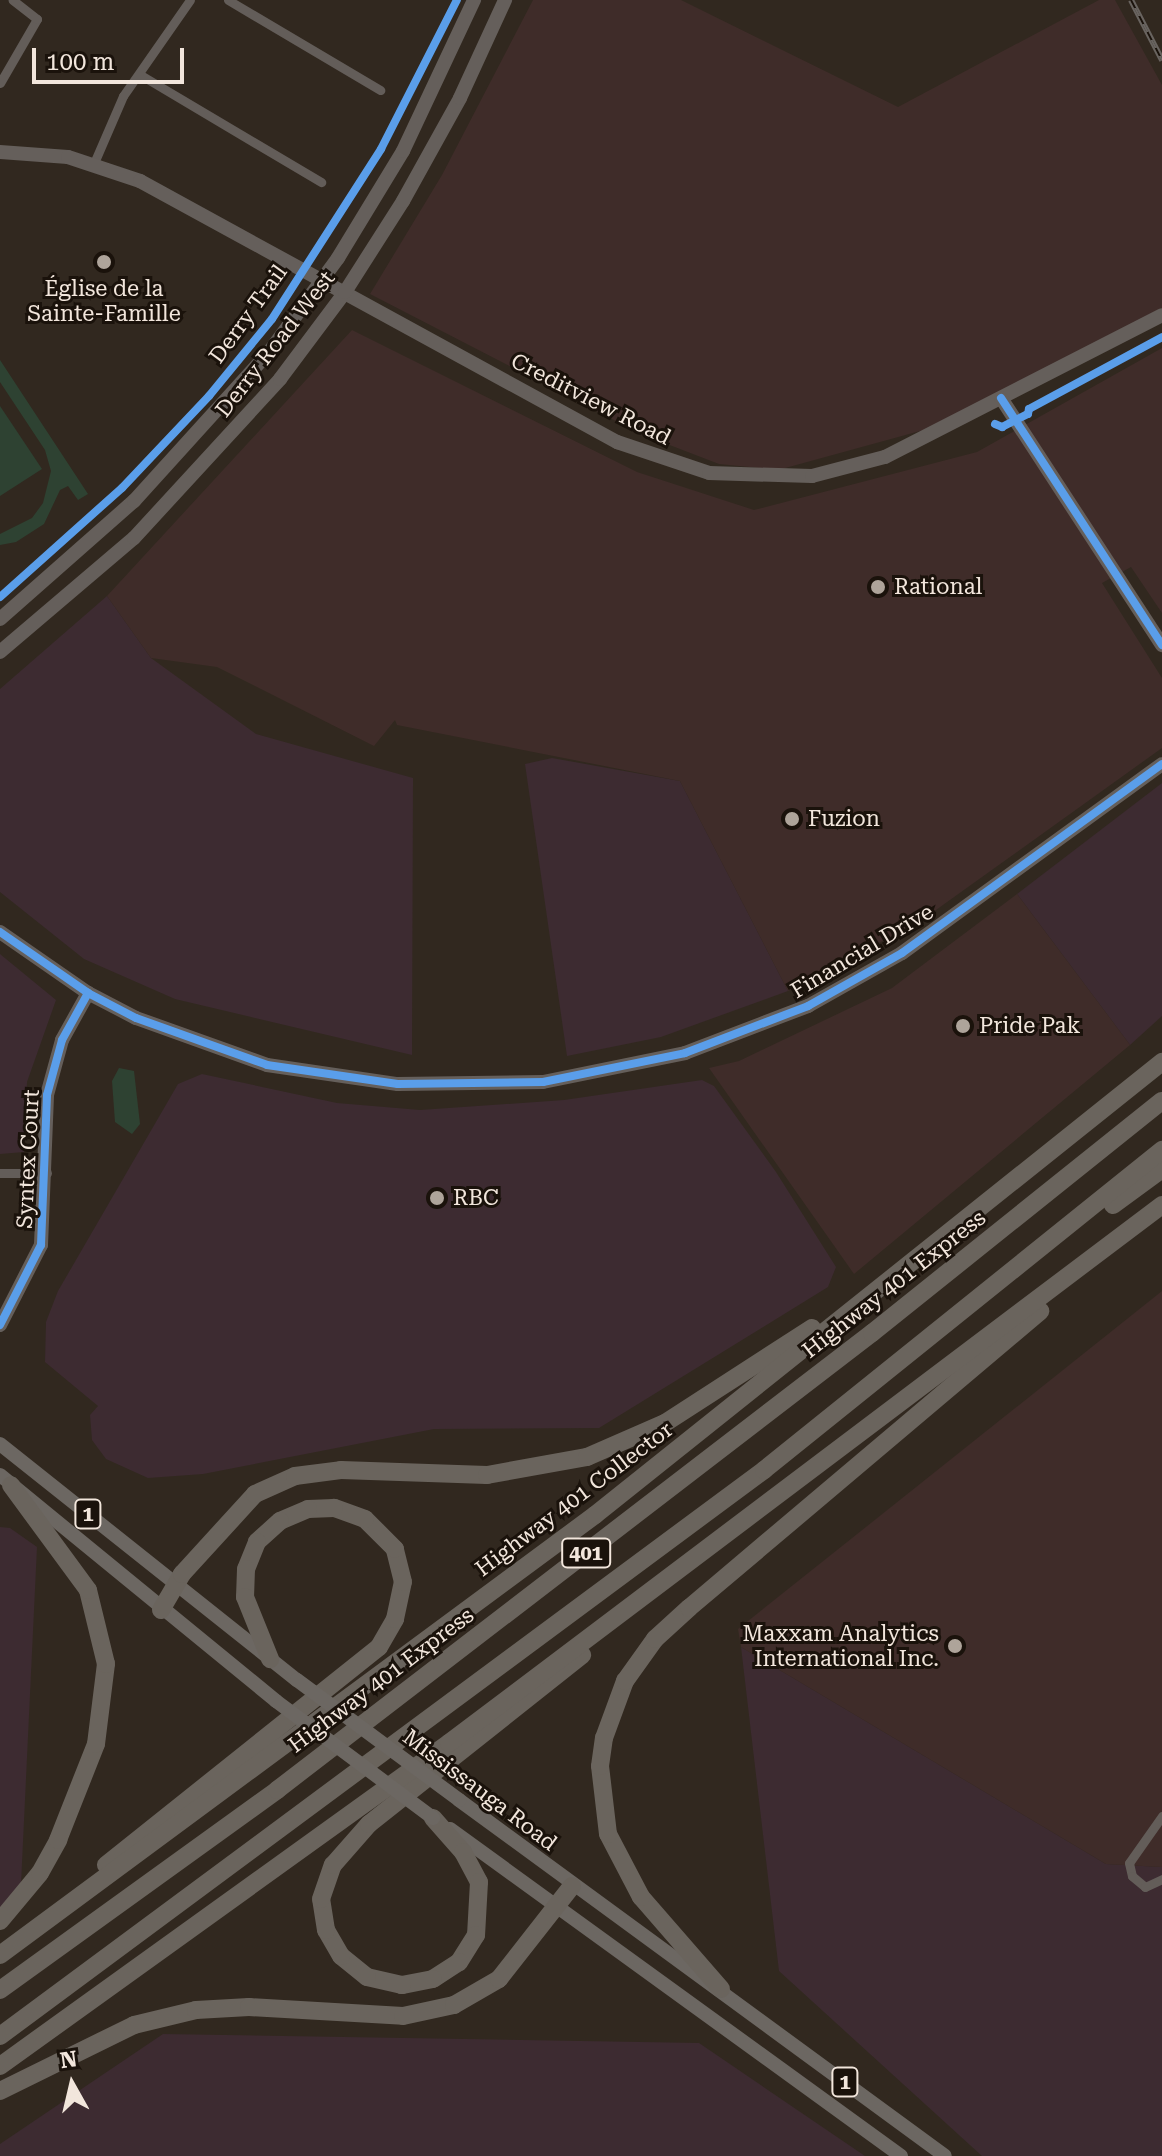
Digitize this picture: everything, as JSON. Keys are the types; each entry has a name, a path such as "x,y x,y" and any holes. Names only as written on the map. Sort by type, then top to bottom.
{"highway":[{"name":"Highway 401 Collector","path":"0,1953 595,1515 1162,1062"},
{"name":"Highway 401 Express","path":"0,1990 289,1781 872,1333 1162,1101"},
{"name":"401","path":"0,2036 622,1578 958,1317 1162,1150"},
{"path":"958,1317 1162,1169"},
{"path":"0,2066 449,1743 1162,1205"},
{"path":"721,1989 641,1897 608,1834 600,1766 604,1738 625,1681 655,1639 689,1608 1162,1214"},
{"path":"161,1610 175,1584 237,1510 255,1494 295,1476 341,1470 520,1472 624,1443 750,1372 961,1221"},
{"path":"0,1921 32,1884 58,1840 96,1744 106,1664 88,1590 6,1480"},
{"path":"0,1953 379,1647 395,1619 403,1582 395,1549 365,1519 334,1508 308,1509 280,1521 257,1542 246,1569 245,1597 270,1659"},
{"path":"433,1818 463,1852 479,1882 476,1935 459,1962 433,1979 402,1985 367,1977 333,1943 321,1899 333,1865 355,1837 545,1688 702,1550"},
{"path":"0,2091 134,2025 196,2010 249,2007 403,2016 454,2005 499,1979 572,1886"}],"main road":[{"name":"Derry Road West","path":"0,619 134,501 198,435 323,280 403,151 474,0"},
{"name":"Derry Road West","path":"0,652 134,538 203,467 345,292 426,161 505,0"},
{"name":"Creditview Road","path":"0,152 94,163 140,181 617,442 709,473 769,479 852,468 919,442 1162,315"},
{"path":"1001,398 1162,645"},
{"name":"Financial Drive","path":"0,932 88,993 230,1055 327,1076 412,1085 503,1085 626,1069 749,1032 841,989 902,953 1162,764"},
{"name":"Syntex Court","path":"0,1325 41,1245 47,1173 44,1133 53,1062 88,993"},
{"name":"Mississauga Road","path":"0,1444 297,1680 572,1886 721,1989 945,2156"},
{"name":"1","path":"6,1480 161,1610 276,1701 901,2156"}],"street":[{"path":"0,83 37,19 13,0"},
{"path":"94,163 108,122 190,0"},
{"path":"228,0 380,90"},
{"path":"139,74 321,182"},
{"path":"0,1173 47,1173"},
{"path":"1162,1816 1129,1863 1132,1876 1145,1887 1162,1879"}],"shaded area":[{"path":"533,0 681,0 898,107 1099,0 1115,0 1162,85 1162,308 931,428 778,470 719,464 641,434 370,294 442,175"},
{"path":"352,330 637,472 754,510 977,452 1162,348 1162,613 1131,567 1102,583 1162,678 1162,748 922,920 788,991 680,781 397,725 395,720 374,746 217,667 151,658 107,596"},
{"path":"107,596 151,658 256,734 413,778 412,1055 175,999 84,959 0,892 0,689"},
{"path":"552,758 680,781 788,991 661,1037 567,1056 525,764"},
{"path":"1162,783 1162,1016 1130,1045 1017,894"},
{"path":"1017,894 1130,1045 854,1274 709,1068 739,1061 892,988"},
{"path":"0,954 56,1000 27,1082 24,1152 0,1154"},
{"path":"202,1074 337,1103 420,1110 564,1100 702,1080 714,1086 776,1172 836,1267 828,1287 599,1428 434,1429 203,1474 148,1478 106,1459 92,1440 90,1415 98,1406 45,1362 46,1322 58,1291 178,1084"},
{"path":"1162,1291 1162,1867 1106,1864 741,1647 738,1629"},
{"path":"0,1527 10,1528 37,1547 20,1905 0,1926"},
{"path":"741,1647 1106,1864 1162,1867 1162,2156 982,2156 779,1971"},
{"path":"163,2034 699,2043 865,2156 0,2156 0,2144"}],"green space":[{"path":"0,360 88,494 78,500 68,486 60,490 44,524 16,542 0,545 0,534 32,518 43,503 51,471 45,450 0,382"},
{"path":"0,406 42,469 0,496"},
{"path":"119,1068 134,1071 140,1124 132,1134 115,1122 112,1081"}],"railway":[{"path":"1131,0 1162,60"}],"cycle path":[{"name":"Derry Trail","path":"0,597 122,488 209,396 272,319 381,149 457,0"},
{"path":"995,424 1002,427 1028,414 1029,409 1162,337"},
{"path":"1001,398 1162,645"},
{"path":"0,932 88,993 136,1018 267,1065 398,1084 543,1082 685,1053 808,1006 902,953 1162,764"},
{"path":"0,1325 41,1245 47,1095 62,1040 88,993"}],"place":[{"name":"Église de la Sainte-Famille","path":"104,262"},
{"name":"Rational","path":"878,587"},
{"name":"Fuzion","path":"792,819"},
{"name":"Pride Pak","path":"963,1026"},
{"name":"RBC","path":"437,1198"},
{"name":"Maxxam Analytics International Inc.","path":"955,1646"}]}
